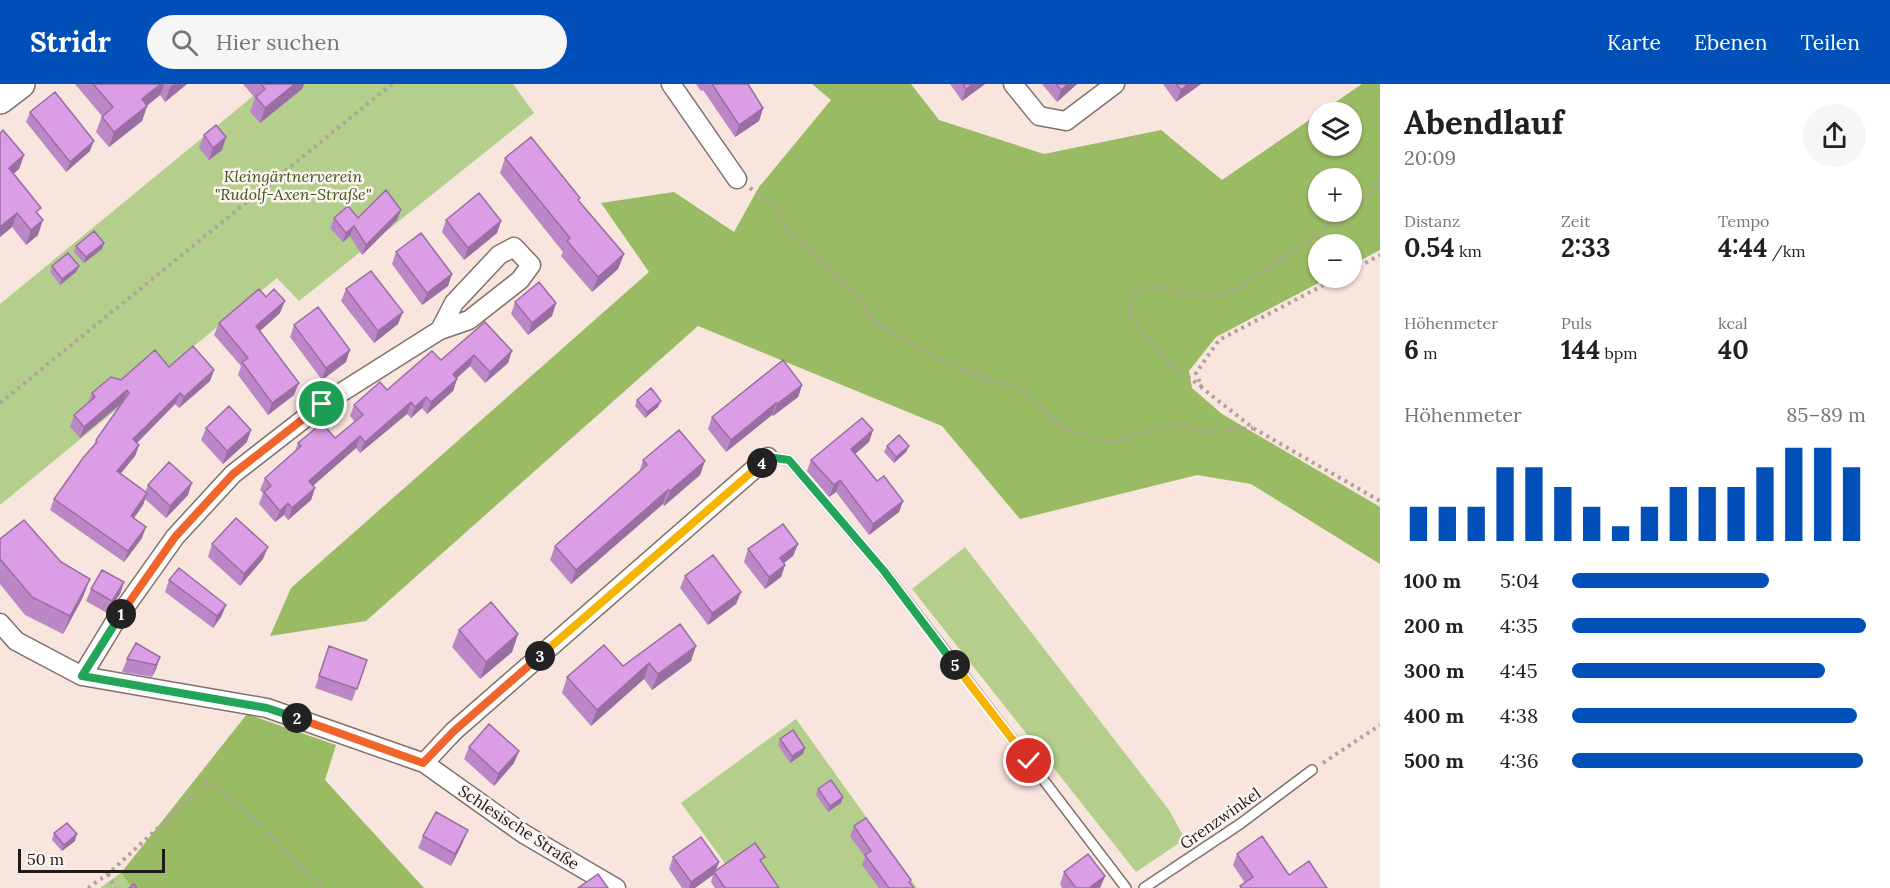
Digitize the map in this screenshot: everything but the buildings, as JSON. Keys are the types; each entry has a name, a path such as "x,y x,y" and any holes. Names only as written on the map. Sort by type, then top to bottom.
{"main road":[{"path":"0,100 21,84"}],"street":[{"path":"671,84 737,179"},
{"path":"1013,84 1039,116 1066,121 1114,84"},
{"path":"82,676 116,621 175,537 233,474 322,404 440,330 469,320 520,280 531,265 514,247 498,255 454,303 440,330"},
{"path":"423,763 454,731 768,457"},
{"name":"Schlesische Straße","path":"0,623 16,641 82,676 267,708 423,763 524,834 616,888"}],"lane":[{"path":"768,457 789,460 884,571 1126,888"},
{"name":"Grenzwinkel","path":"1144,888 1240,824 1312,770"}],"path":[{"path":"0,403 392,84"},
{"path":"737,179 778,208 786,230 866,304 871,320 947,364 1023,391 1065,429 1109,442 1181,424 1207,432 1252,428"},
{"path":"1362,200 1380,179"},
{"path":"1334,222 1240,287 1213,297 1161,288 1144,288 1132,299 1129,316 1169,363 1252,428 1380,501"},
{"path":"1362,265 1380,255"},
{"path":"1202,388 1196,373 1219,340 1319,288"},
{"path":"1312,770 1380,725"},
{"path":"88,888 108,874 209,781 262,825 320,888"},
{"path":"108,874 114,888"}],"green space":[{"name":"Kleingärtnerverein \"Rudolf-Axen-Straße\"","path":"268,84 513,84 534,113 299,301 277,278 0,505 0,304"},
{"path":"812,84 911,84 939,120 1044,154 1161,130 1222,180 1308,121 1308,156 1362,156 1362,102 1336,102 1362,84 1380,84 1380,250 1362,260 1362,234 1308,234 1309,288 1216,337 1189,371 1192,388 1222,414 1380,507 1380,564 1251,484 1197,475 1020,519 942,426 698,326 366,621 270,636 291,588 649,272 601,203 674,192 734,232 759,187 831,100"},
{"path":"965,547 1169,810 1185,839 1136,872 912,589"},
{"path":"247,714 336,745 325,780 424,888 132,888 121,873"},
{"path":"796,719 917,888 743,888 681,803"},
{"path":"121,873 132,888 100,888"}],"route":[{"path":"322,404 233,474 175,537 116,621 82,676 267,708 423,763 454,731 768,457 789,460 884,571 1029,761"}]}
